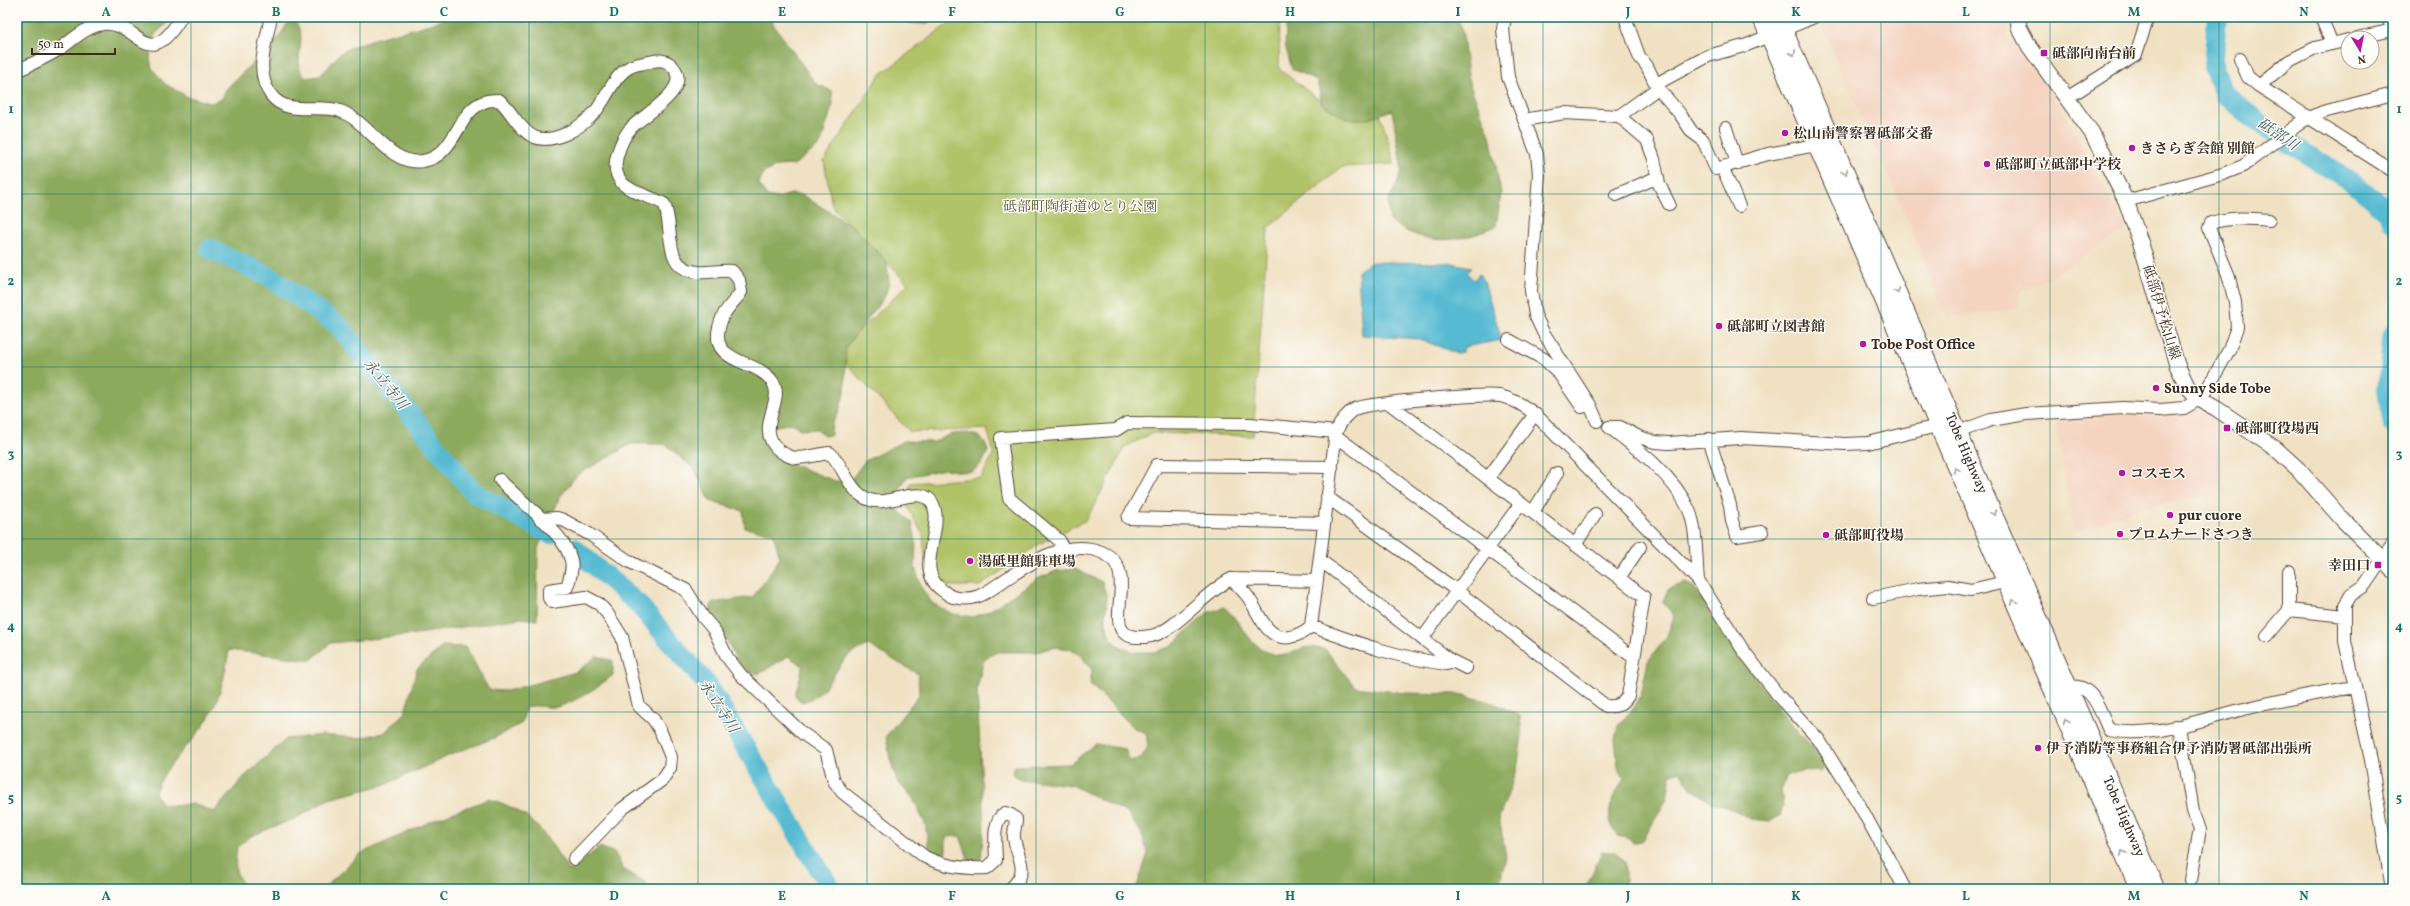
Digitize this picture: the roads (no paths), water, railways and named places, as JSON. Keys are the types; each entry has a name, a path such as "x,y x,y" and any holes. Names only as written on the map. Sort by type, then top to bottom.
{"highway":[{"name":"Tobe Highway","path":"1761,17 1777,28 1958,432 2156,889"},
{"name":"Tobe Highway","path":"1777,28 1816,145 2139,889"}],"main road":[{"name":"砥部伊予松山線","path":"2018,17 2019,27 2029,46 2092,133 2126,201 2141,244 2177,365 2187,386 2199,399 2217,409 2276,449 2298,469 2342,519 2382,557 2393,570"}],"street":[{"path":"17,71 43,59 93,27 112,24 147,42 156,43 164,40 172,33 182,17"},
{"path":"271,17 262,72 264,83 272,97 285,105 305,109 340,111 396,155 408,160 422,162 435,158 444,150 473,110 484,102 499,100 509,108 525,132 535,137 548,138 562,136 594,112 617,78 630,66 665,60 673,67 676,76 676,86 664,102 637,122 624,137 616,161 616,173 629,189 664,204 670,222 671,252 677,262 688,270 698,272 732,271 739,280 741,292 723,315 718,333 721,345 727,355 765,373 773,381 776,393 768,421 769,433 774,446 781,452 795,458 830,453 837,459 852,485 861,496 874,501 918,494 928,498 936,511 929,558 931,574 938,587 952,597 972,598 989,592 1005,579 1061,550 1091,549 1104,553 1116,562 1121,574 1121,596 1117,614 1119,626 1128,634 1143,637 1158,634 1217,586 1231,580 1317,581"},
{"path":"1505,17 1504,36 1508,77 1536,154 1539,174 1531,291 1535,315 1543,332 1590,406 1597,421"},
{"path":"1625,17 1639,56 1647,66 1657,87 1680,114 1692,132 1703,140 1716,170 1768,154 1816,145"},
{"path":"1524,120 1564,113 1619,116 1631,109 1657,87 1660,82 1708,56 1777,28 1814,17"},
{"path":"2066,98 2136,54 2148,17"},
{"path":"2321,17 2332,44"},
{"path":"2380,34 2393,31 2388,17"},
{"path":"2259,86 2289,61 2315,48 2340,42"},
{"path":"2240,59 2248,77 2259,86 2306,119 2393,171"},
{"path":"2126,201 2223,174 2243,166 2306,119 2323,112 2393,94"},
{"path":"1619,116 1647,140 1654,159 1658,177 1669,204"},
{"path":"1726,128 1737,164"},
{"path":"1723,169 1739,206"},
{"path":"1616,195 1658,177"},
{"path":"1610,427 1620,427 1655,442 1670,443 1709,439 1741,438 1845,444 1868,443 1937,426 1958,432 1991,420 2026,414 2123,408 2160,410 2184,408 2199,399 2207,389 2229,350 2237,327 2235,302 2228,274 2209,228 2211,223 2223,219 2245,218 2269,220"},
{"path":"1509,340 1544,360 1558,372 1583,408 1597,421 1610,427 1651,461 1674,487 1689,510 1698,580"},
{"path":"1231,580 1242,589 1266,627 1275,635 1286,638 1296,636 1311,626 1336,434 1341,421 1354,409 1372,404 1390,404 1481,396 1500,396 1517,401 1535,414 1698,580 1748,655 1778,695 1819,740 1859,804 1905,889"},
{"path":"1327,497 1456,590 1606,706 1614,707 1623,704 1628,696 1644,597 1390,404"},
{"path":"1488,478 1535,414"},
{"path":"1061,550 1060,541 1009,498 1001,438 1116,430 1127,423 1133,422 1208,426 1250,424 1336,434 1634,658"},
{"path":"1709,439 1730,505 1732,521 1737,536 1762,532"},
{"path":"1324,523 1128,518 1157,465 1332,467"},
{"path":"1532,512 1557,474"},
{"path":"500,480 561,540 571,559 572,571 567,587 549,590 549,598 552,602 562,602 586,597 599,604 607,613 622,637 639,706 656,724 671,757 670,768 662,780 622,809 574,859"},
{"path":"1422,639 1456,590 1521,503"},
{"path":"1575,545 1596,514"},
{"path":"540,519 557,518 564,520 589,534 630,562 686,590 703,617 714,630 727,657 741,675 802,733 826,750 834,782 842,792 925,857 938,864 972,869 987,868 996,860 996,824 1000,816 1005,813 1011,815 1016,820 1014,837 1023,865 1018,880 1010,889"},
{"path":"2392,889 2371,760 2345,641 2345,605 2351,595 2364,586 2382,557 2393,544"},
{"path":"1619,578 1640,547"},
{"path":"1320,560 1450,660 1466,668"},
{"path":"2267,636 2289,610 2289,571"},
{"path":"1873,598 1941,587 1970,590 2005,582"},
{"path":"2289,610 2345,616"},
{"path":"1311,626 1370,648 1418,660 1446,664 1450,660"},
{"path":"2053,692 2069,686 2082,686 2090,692 2108,730 2128,734 2175,726 2299,696 2355,687"},
{"path":"2175,726 2180,733 2193,811 2200,829 2191,880"}],"water":[{"path":"1372,262 1452,263 1471,267 1467,273 1474,280 1479,274 1484,282 1502,340 1464,347 1463,352 1456,353 1419,339 1362,335 1358,271"}],"waterway":[{"name":"砥部川","path":"2217,17 2213,68 2225,95 2268,130 2350,181 2388,211 2393,223"},
{"name":"永立寺川","path":"210,249 270,277 338,325 473,492 550,534"},
{"name":"砥部川","path":"2393,334 2387,390 2393,424"},
{"name":"永立寺川","path":"574,548 637,603 707,684 831,889"}],"place":[{"name":"砥部向南台前","path":"2044,53"},
{"name":"松山南警察署砥部交番","path":"1785,133"},
{"name":"きさらぎ会館 別館","path":"2132,148"},
{"name":"砥部町立砥部中学校","path":"1987,164"},
{"name":"砥部町立図書館","path":"1719,326"},
{"name":"Tobe Post Office","path":"1863,344"},
{"name":"Sunny Side Tobe","path":"2156,388"},
{"name":"砥部町役場西","path":"2227,428"},
{"name":"コスモス","path":"2122,473"},
{"name":"pur cuore","path":"2170,515"},
{"name":"プロムナードさつき","path":"2120,534"},
{"name":"砥部町役場","path":"1826,535"},
{"name":"湯砥里館駐車場","path":"970,561"},
{"name":"幸田口","path":"2378,565"},
{"name":"伊予消防等事務組合伊予消防署砥部出張所","path":"2038,748"}],"park label":[{"name":"砥部町陶街道ゆとり公園","path":"1080,206"}]}
